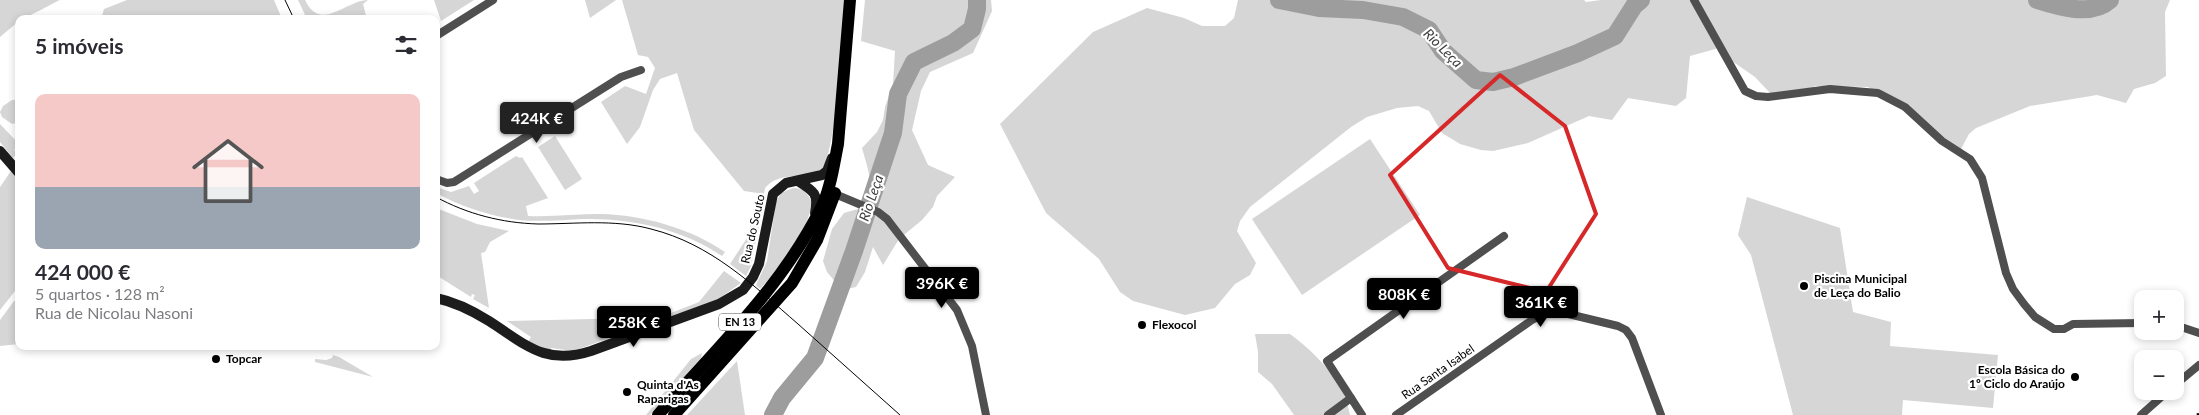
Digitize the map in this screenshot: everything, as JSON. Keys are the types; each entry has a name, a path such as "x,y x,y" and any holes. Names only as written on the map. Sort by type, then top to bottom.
{"main road":[{"name":"EN 13","path":"658,415 777,280 798,249 822,205 838,144 850,0"},
{"name":"EN 13","path":"674,415 792,283 817,240 835,194 846,146 858,0"}],"street":[{"path":"440,33 493,0"},
{"path":"1694,0 1745,91 1756,96 1768,97 1830,89 1878,93 1905,107 1942,141 1970,159 1982,178 2006,273 2013,289 2035,318 2054,329 2064,329 2073,324 2134,323"},
{"path":"440,180 447,183 454,182 621,77 641,70"},
{"name":"Rua do Souto","path":"440,299 472,311 538,352 560,357 582,354 719,304 736,295 748,283 757,268 771,198 783,185 824,173 838,144"},
{"path":"0,150 15,168"},
{"path":"798,181 814,193 818,199 813,222"},
{"path":"835,194 878,212 893,226 957,310 972,346 986,415"},
{"path":"1362,415 1327,361 1504,236"},
{"name":"Rua Santa Isabel","path":"1396,415 1532,320 1556,311 1618,326 1626,330 1632,338 1662,415"},
{"path":"2184,328 2199,333"},
{"path":"2184,378 2199,365"},
{"path":"1328,415 1351,398"},
{"path":"2141,415 2158,400"}],"highlighted area":[{"path":"1500,75 1565,126 1596,214 1546,292 1448,268 1390,175"}],"shaded area":[{"path":"0,0 60,0 30,15 15,15 15,24 0,37"},
{"path":"127,0 274,0 280,15 102,15 104,9"},
{"path":"298,0 305,0 311,9 318,14 326,15 305,15"},
{"path":"368,0 363,4 366,15 326,15 360,1"},
{"path":"434,0 474,0 441,21"},
{"path":"585,0 616,0 590,18"},
{"path":"622,0 845,0 832,139 822,169 815,173 778,179 765,188 764,194 744,191 694,130 677,73 660,79 653,90 640,127 627,144 601,102 625,86 646,94 655,68 648,57 638,55"},
{"path":"865,0 991,0 992,11 973,53 930,72 921,91 912,130 928,165 955,177 937,196 933,207 922,220 899,239 883,265 873,247 865,272 856,287 842,290 827,272 823,261 832,229 844,213 858,209 867,192 869,173 862,148 877,132 883,120 885,107 893,84 895,51 861,41"},
{"path":"1238,0 1584,0 1586,2 1601,0 2170,0 2165,12 2166,76 2155,83 2134,89 2126,103 2097,95 2030,106 1976,128 1969,134 1961,149 1949,144 1918,120 1868,87 1815,86 1806,92 1770,93 1755,77 1722,54 1719,48 1690,56 1686,98 1676,106 1628,98 1612,120 1589,116 1528,143 1493,151 1481,150 1460,144 1442,133 1429,111 1418,106 1397,108 1367,117 1351,127 1250,207 1240,221 1237,231 1256,263 1250,275 1235,284 1215,308 1185,315 1133,301 1120,292 1099,259 1046,213 1000,124 1093,32 1147,8 1184,18 1202,26 1225,26 1234,18"},
{"path":"15,100 15,123 12,124 2,117 0,112 3,106"},
{"path":"0,124 15,140 15,156 13,158 0,142"},
{"path":"555,136 582,179 565,190 538,147"},
{"path":"1370,139 1420,215 1302,295 1252,219"},
{"path":"516,156 522,157 548,198 526,206 528,216 601,214 633,217 666,224 697,236 725,252 722,256 673,232 638,223 602,219 519,220 476,210 440,195 440,188 451,192 469,186 474,194 479,191 474,183"},
{"path":"11,171 15,176 15,291 0,310 0,187"},
{"path":"793,188 803,190 809,197 812,203 809,215 792,249 760,289 756,285 767,261 776,202 781,193"},
{"path":"1747,197 1840,228 1853,312 1891,322 1890,346 1998,355 1993,408 1903,400 1902,415 1793,415 1751,255 1738,235"},
{"path":"440,210 477,224 509,231 490,242 485,252 481,253 489,308 473,299 475,295 472,294 471,297 440,278"},
{"path":"751,224 759,225 751,266 746,276 730,264 747,238"},
{"path":"724,271 741,283 717,300 573,351 551,348 550,352 528,342 531,337 507,321 635,318 638,326 699,302"},
{"path":"15,301 15,344 0,346 0,320"},
{"path":"1255,334 1290,334 1304,345 1340,385 1350,415 1294,415 1272,384 1258,372 1258,352"},
{"path":"702,353 701,358 650,415 646,415 691,359"},
{"path":"333,355 373,377 315,362 315,359 326,360 332,358"},
{"path":"737,361 745,415 687,415"}],"waterway":[{"name":"Rio Leça","path":"773,415 782,398 815,358 854,251 893,133 898,94 914,62 953,43 972,29 977,9 977,0"},
{"name":"Rio Leça","path":"1279,0 1319,8 1363,10 1403,17 1429,30 1443,51 1476,80 1493,82 1514,77 1578,53 1615,36 1634,6 1641,0"},
{"name":"Rio Leça","path":"2037,0 2075,9 2094,8 2110,0"}],"tram line":[{"path":"285,0 292,15"},
{"path":"440,199 472,213 498,220 538,224 623,224 651,229 693,245 712,255 748,281 900,415"}],"place":[{"name":"Piscina Municipal de Leça do Balio","path":"1804,286"},
{"name":"Flexocol","path":"1142,325"},
{"name":"Topcar","path":"216,359"},
{"name":"Escola Básica do 1º Ciclo do Araújo","path":"2075,377"},
{"name":"Quinta d'As Raparigas","path":"627,392"}]}
